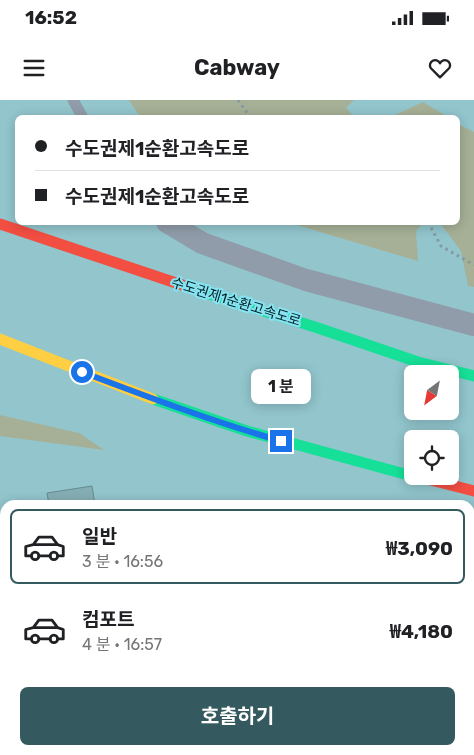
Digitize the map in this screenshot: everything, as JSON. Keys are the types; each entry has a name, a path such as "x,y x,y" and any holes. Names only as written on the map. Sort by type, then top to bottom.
{"highway":[{"name":"수도권제1순환고속도로","path":"0,224 418,362 474,376"},
{"path":"0,339 134,392 246,431 404,473"},
{"path":"450,485 474,491"}],"street":[{"path":"172,225 202,243 306,280 474,325"}],"lane":[{"path":"73,100 81,115"}],"path":[{"path":"238,100 248,115"},
{"path":"430,225 440,246 474,265"}],"green space":[{"path":"129,100 354,100 346,108 352,115 139,115"},
{"path":"423,102 445,115 395,115"},
{"path":"460,125 474,132 474,287 468,286 461,251 442,225 460,225"},
{"path":"297,225 421,225 416,231 418,261"},
{"path":"0,415 79,433 104,450 0,436"}],"building":[{"path":"92,486 94,500 48,500 47,493"}],"traffic: fast":[{"path":"203,292 418,362 474,376"},
{"path":"153,399 247,431 404,474"}],"traffic: slow":[{"path":"0,339 153,399"}],"traffic: jam":[{"path":"0,224 203,292"},
{"path":"450,485 474,491"}],"route":[{"path":"82,372 246,431 281,441"}]}
